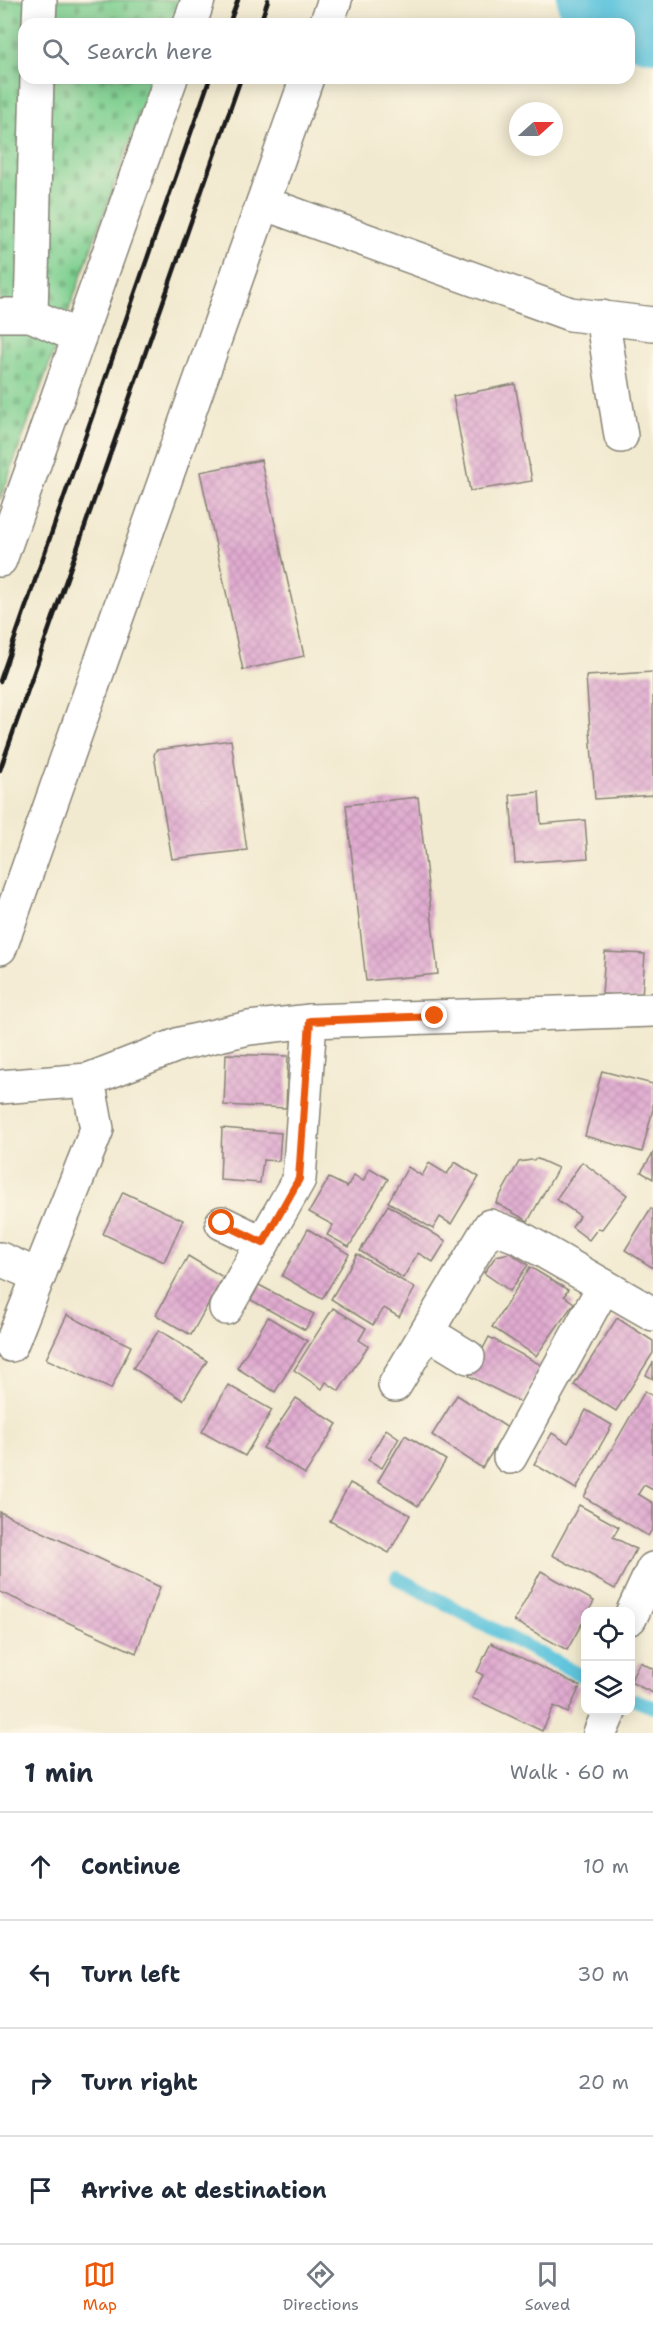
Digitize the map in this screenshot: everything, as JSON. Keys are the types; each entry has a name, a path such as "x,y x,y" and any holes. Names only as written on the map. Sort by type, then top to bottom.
{"street":[{"path":"39,18 40,0"},
{"path":"192,18 198,0"},
{"path":"328,18 335,0"},
{"path":"37,84 15,315 79,338"},
{"path":"0,557 169,84"},
{"path":"0,948 305,84"},
{"path":"263,203 570,314 653,324"},
{"path":"602,317 621,436"},
{"path":"0,1088 88,1080 180,1044 249,1028 310,1021 653,1010"},
{"path":"226,1308 299,1179 310,1021"},
{"path":"11,1345 97,1129 88,1080"},
{"path":"222,1223 263,1243"},
{"path":"395,1385 490,1226 519,1237 653,1314"},
{"path":"0,1259 39,1276"},
{"path":"510,1457 604,1286"},
{"path":"427,1332 468,1357"},
{"path":"635,1607 653,1569"},
{"path":"600,1733 608,1715"}],"green space":[{"path":"0,0 181,0 174,18 18,18 18,84 151,84 0,500"}],"building":[{"path":"515,384 532,481 470,491 453,396"},
{"path":"261,460 304,656 243,670 200,472"},
{"path":"653,672 653,795 595,799 586,676"},
{"path":"231,740 247,850 172,859 154,755 156,750"},
{"path":"539,792 541,824 585,820 588,858 515,863 510,795"},
{"path":"418,797 438,974 366,981 346,805"},
{"path":"605,952 645,954 642,997 602,994"},
{"path":"226,1054 288,1056 286,1108 224,1105"},
{"path":"602,1071 653,1084 653,1109 642,1152 585,1136"},
{"path":"222,1128 281,1133 279,1161 263,1160 260,1183 220,1180"},
{"path":"653,1153 653,1179 641,1172"},
{"path":"538,1159 558,1168 528,1221 496,1203 519,1162"},
{"path":"455,1162 479,1177 451,1224 440,1217 433,1229 388,1202 408,1167 422,1176 429,1163 447,1174"},
{"path":"582,1162 627,1195 602,1229 598,1228 589,1240 572,1227 580,1216 556,1199"},
{"path":"370,1168 388,1179 349,1247 327,1235 333,1225 309,1212 329,1178 347,1187 354,1175 363,1181"},
{"path":"123,1192 183,1220 164,1262 103,1234"},
{"path":"388,1205 446,1241 433,1262 418,1253 403,1278 360,1251"},
{"path":"651,1208 653,1210 653,1268 625,1250"},
{"path":"308,1229 349,1254 322,1299 282,1276"},
{"path":"510,1253 528,1265 510,1291 484,1273 496,1256"},
{"path":"357,1254 415,1288 399,1317 384,1308 373,1325 331,1299"},
{"path":"188,1256 223,1277 191,1335 156,1315"},
{"path":"530,1267 568,1290 564,1296 574,1303 536,1356 492,1327"},
{"path":"259,1285 314,1314 305,1330 251,1300"},
{"path":"333,1308 366,1328 359,1340 368,1346 339,1391 326,1382 322,1389 294,1370"},
{"path":"67,1315 131,1346 111,1389 46,1359"},
{"path":"268,1317 307,1341 275,1392 237,1368"},
{"path":"617,1318 653,1341 653,1353 616,1411 574,1385"},
{"path":"159,1330 207,1361 183,1400 133,1368"},
{"path":"489,1337 541,1365 522,1403 469,1376"},
{"path":"653,1362 653,1379 646,1375"},
{"path":"228,1385 272,1410 245,1456 202,1432"},
{"path":"645,1391 653,1396 653,1490 644,1485 638,1494 653,1503 653,1528 648,1536 584,1497"},
{"path":"457,1395 508,1428 482,1468 432,1435"},
{"path":"296,1398 337,1424 305,1474 263,1448"},
{"path":"586,1410 612,1425 576,1489 534,1464 552,1433 568,1443"},
{"path":"386,1429 399,1438 382,1468 368,1460"},
{"path":"405,1435 446,1460 418,1506 378,1481"},
{"path":"350,1483 410,1515 389,1553 330,1521"},
{"path":"579,1505 619,1527 613,1537 636,1549 615,1589 552,1555"},
{"path":"0,1512 160,1587 136,1653 0,1592"},
{"path":"541,1571 594,1601 591,1607 581,1607 581,1625 567,1650 514,1621"},
{"path":"491,1643 580,1686 568,1713 554,1706 542,1731 472,1698 483,1675 477,1672"},
{"path":"640,1662 653,1669 653,1693 635,1684 635,1672"}],"waterway":[{"path":"600,0 653,19"},
{"path":"397,1578 581,1675"},
{"path":"635,1700 653,1707"}],"railway":[{"path":"231,18 238,0"},
{"path":"262,18 268,0"},
{"path":"0,681 208,84"},
{"path":"0,770 239,84"}],"route":[{"path":"222,1223 263,1243 299,1179 310,1021 435,1016"}]}
